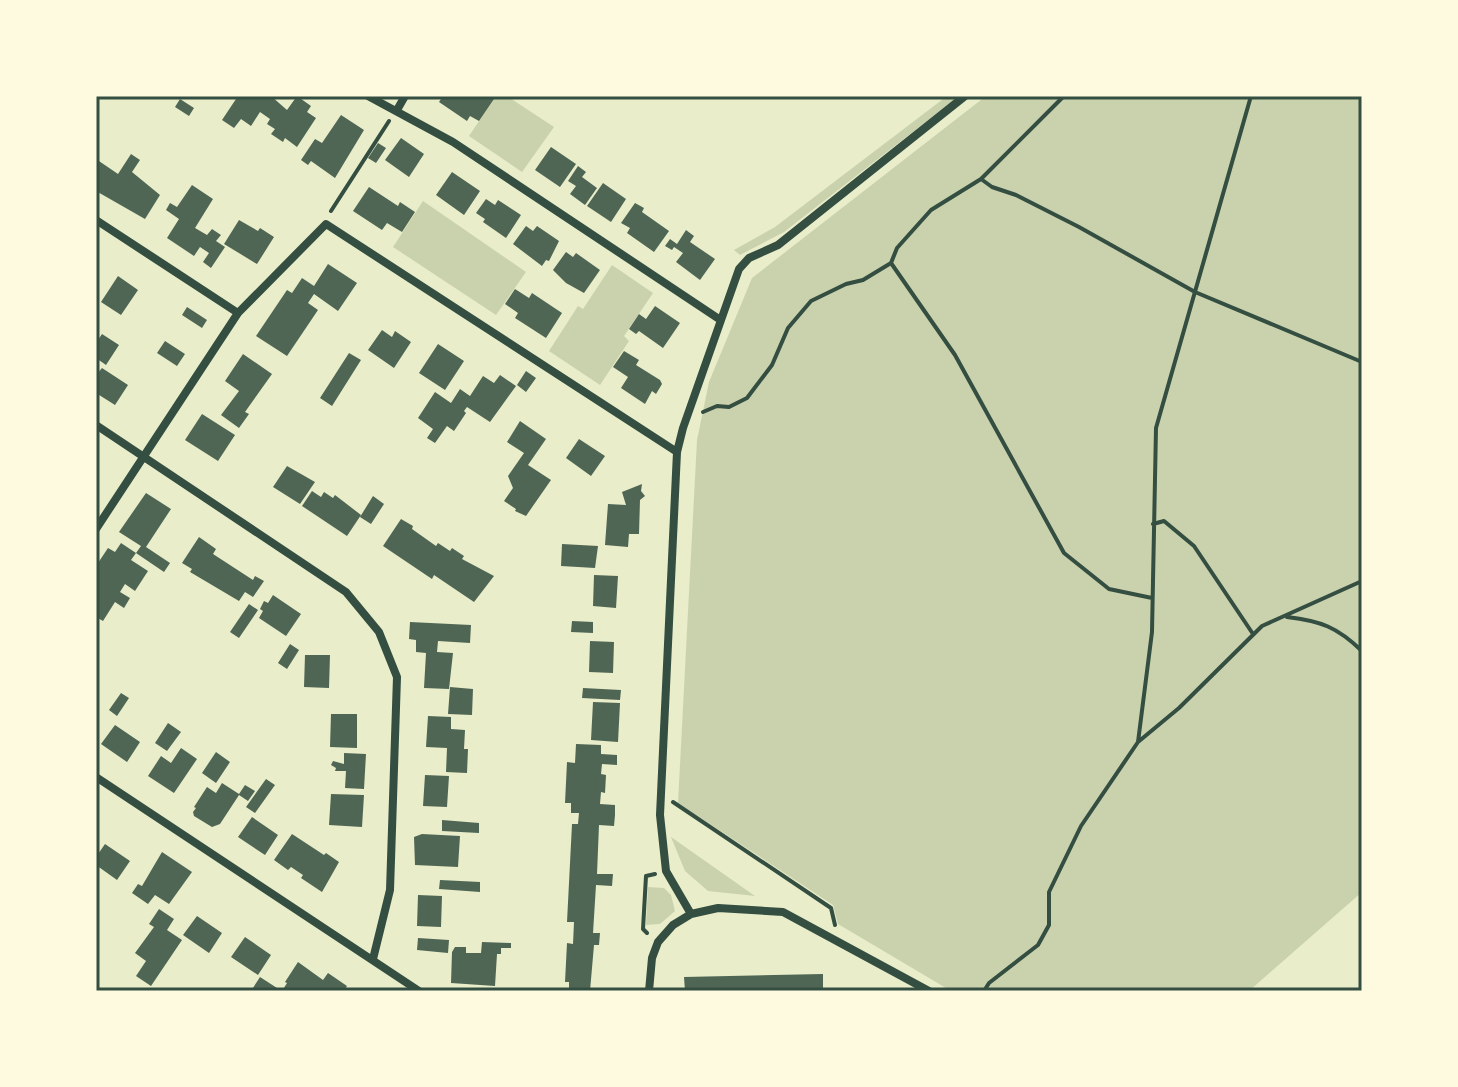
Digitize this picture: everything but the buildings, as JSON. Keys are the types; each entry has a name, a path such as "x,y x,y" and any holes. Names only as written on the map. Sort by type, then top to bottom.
{"street":[{"path":"368,96 453,142 719,319"},
{"path":"397,110 405,96"},
{"path":"691,914 666,871 660,815 677,452 719,319 739,269 749,258 778,245 965,96"},
{"path":"96,220 238,313"},
{"path":"96,529 238,313 326,224 677,452"},
{"path":"96,425 346,592 379,632 397,677 390,890 373,959"},
{"path":"96,777 419,991"},
{"path":"649,991 652,958 658,942 673,925 691,914 718,908 783,912 929,991"}],"path":[{"path":"683,428 708,410 717,406 729,407 747,398 772,365 788,328 811,301 846,284 863,280 891,263 897,248 931,210 981,179 1064,96"},
{"path":"1138,742 1152,632 1156,428 1251,96"},
{"path":"326,224 332,207 397,110"},
{"path":"981,179 1079,227 1195,292 1362,362"},
{"path":"891,263 955,355 1064,553 1109,589 1152,598"},
{"path":"1153,524 1164,521 1194,546 1253,634"},
{"path":"984,991 989,983 1038,945 1049,925 1049,892 1081,826 1138,742 1179,708 1262,626 1362,581"},
{"path":"1262,626 1286,617 1316,620 1343,633 1362,651"},
{"path":"661,794 831,908 834,937"},
{"path":"658,942 643,929 646,876 666,871"}],"green space":[{"path":"496,96 507,96 554,127 522,172 469,136"},
{"path":"947,96 959,96 784,232 740,255 734,250 775,227"},
{"path":"986,96 1362,96 1362,892 1249,991 951,991 838,924 833,905 678,803 697,440 709,382 752,278"},
{"path":"423,201 526,272 496,315 393,247"},
{"path":"612,265 653,293 624,336 629,341 600,385 549,351 578,306 583,309"},
{"path":"671,837 755,896 708,891 685,871"},
{"path":"648,887 664,888 671,895 675,911 660,924 646,925"}]}
